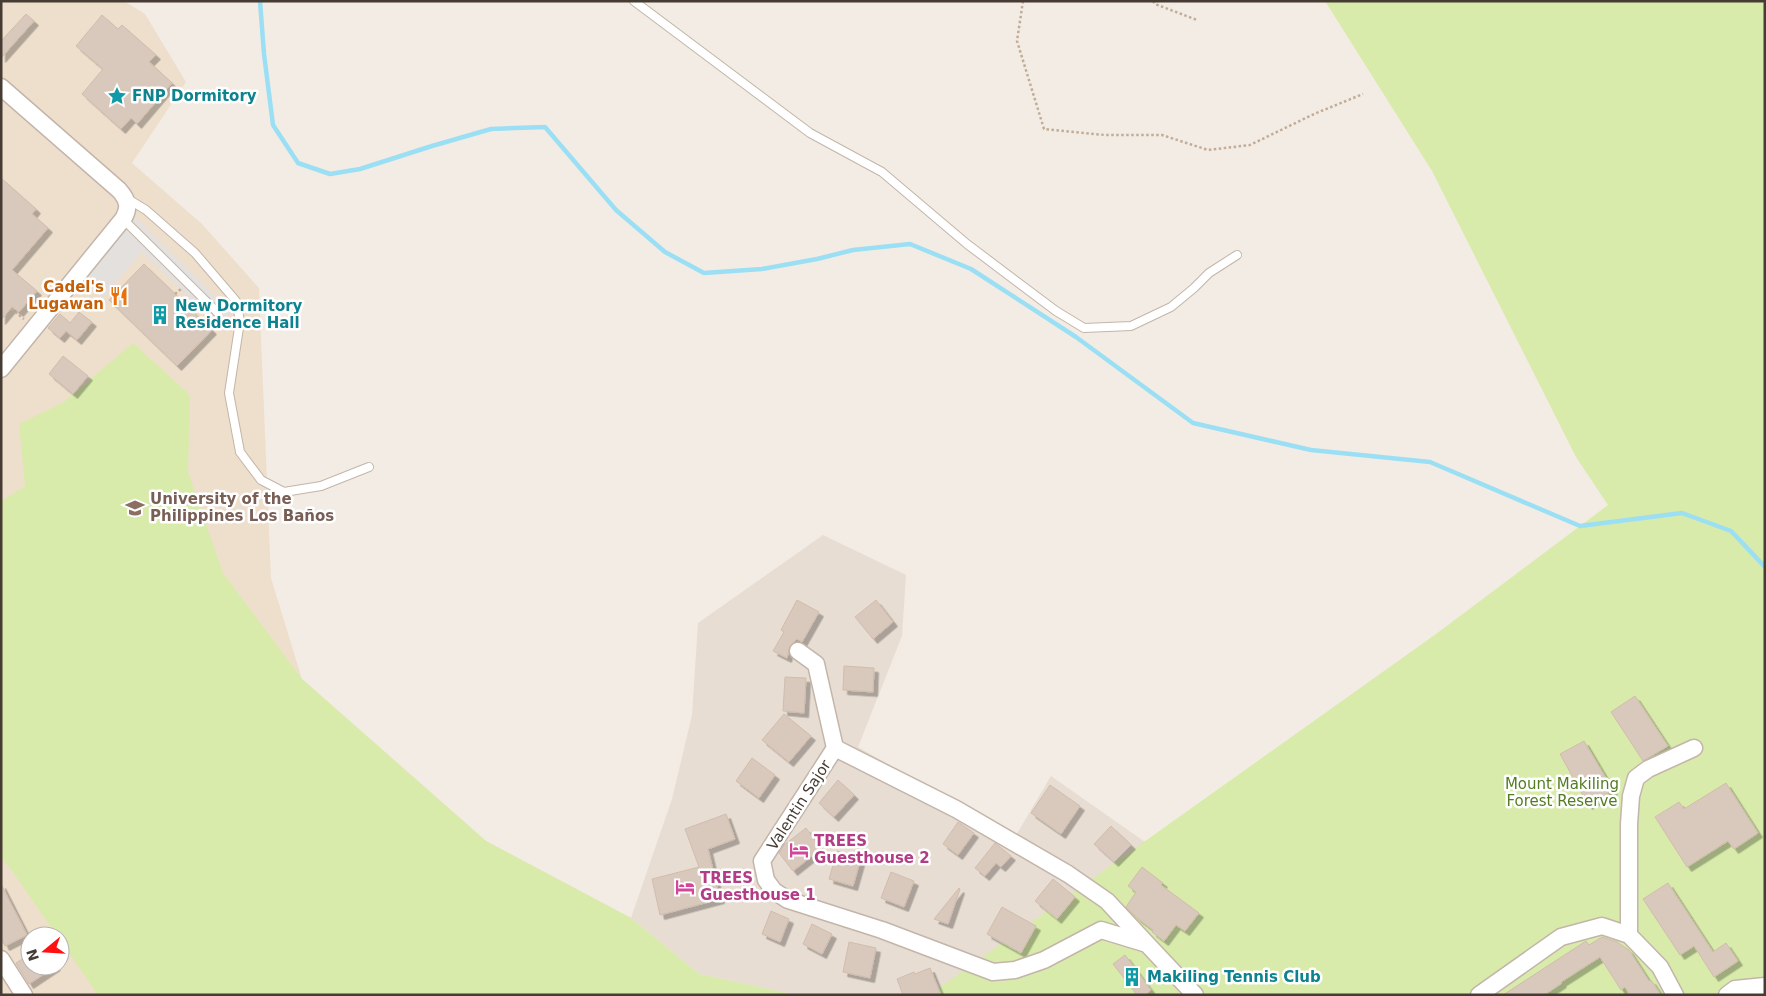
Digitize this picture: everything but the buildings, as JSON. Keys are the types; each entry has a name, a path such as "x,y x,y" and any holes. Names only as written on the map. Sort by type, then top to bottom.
{"street":[{"path":"1,87 126,197 128,211 1,369"},
{"path":"798,651 816,664 835,748"},
{"name":"Valentin Sajor","path":"1147,944 1101,930 1044,960 1015,970 993,972 882,930 788,900 774,891 766,880 762,862 835,748 956,809 1068,874 1107,901 1195,995"},
{"path":"1629,935 1629,824 1631,796 1636,778 1648,770 1694,748"},
{"path":"1480,995 1562,938 1602,926 1629,935 1660,966 1675,995"},
{"path":"1,959 24,995"},
{"path":"1727,995 1735,989 1765,986"}],"lane":[{"path":"634,1 810,133 882,172 967,244 1056,311 1084,328 1131,326 1171,307 1209,273 1237,255"},
{"path":"126,197 146,210 195,253 236,301 240,321 229,393 240,452 261,480 284,492 322,486 369,467"},
{"path":"123,219 218,312"}],"path":[{"path":"1023,1 1017,41 1044,129 1105,135 1162,135 1208,150 1250,145 1314,114 1363,94"},
{"path":"1153,1 1154,4 1196,20"}],"shaded area":[{"name":"University of the Philippines Los Baños","path":"1,1 124,1 145,14 186,82 132,163 202,224 259,288 271,578 302,679 486,841 631,918 699,974 797,995 1,995"},
{"path":"133,215 231,312 218,326 142,252 102,298 80,279"},
{"path":"823,535 906,575 902,636 858,747 1015,837 1051,776 1155,849 1283,995 797,995 699,974 631,918 672,799 692,715 698,623"}],"green space":[{"name":"Mount Makiling Forest Reserve","path":"1325,1 1765,1 1765,995 929,995 1436,634 1608,505 1576,457 1432,171"},
{"name":"University of the Philippines Los Baños","path":"133,343 190,395 188,472 223,573 302,679 486,841 631,918 699,974 797,995 98,995 70,954 70,926 50,926 1,858 1,501 25,486 19,424 64,402"}],"waterway":[{"path":"260,1 264,54 273,125 298,163 330,174 360,169 491,129 545,127 616,210 665,252 704,273 762,269 853,250 910,244 971,269 1076,337 1193,423 1311,450 1430,462 1580,526 1682,513 1731,531 1765,567"}],"place":[{"name":"FNP Dormitory","path":"117,96"},
{"name":"Cadel's Lugawan","path":"119,296"},
{"name":"New Dormitory Residence Hall","path":"160,315"},
{"name":"University of the Philippines Los Baños","path":"135,508"},
{"name":"TREES Guesthouse 2","path":"799,850"},
{"name":"TREES Guesthouse 1","path":"685,887"},
{"name":"Makiling Tennis Club","path":"1132,977"}]}
